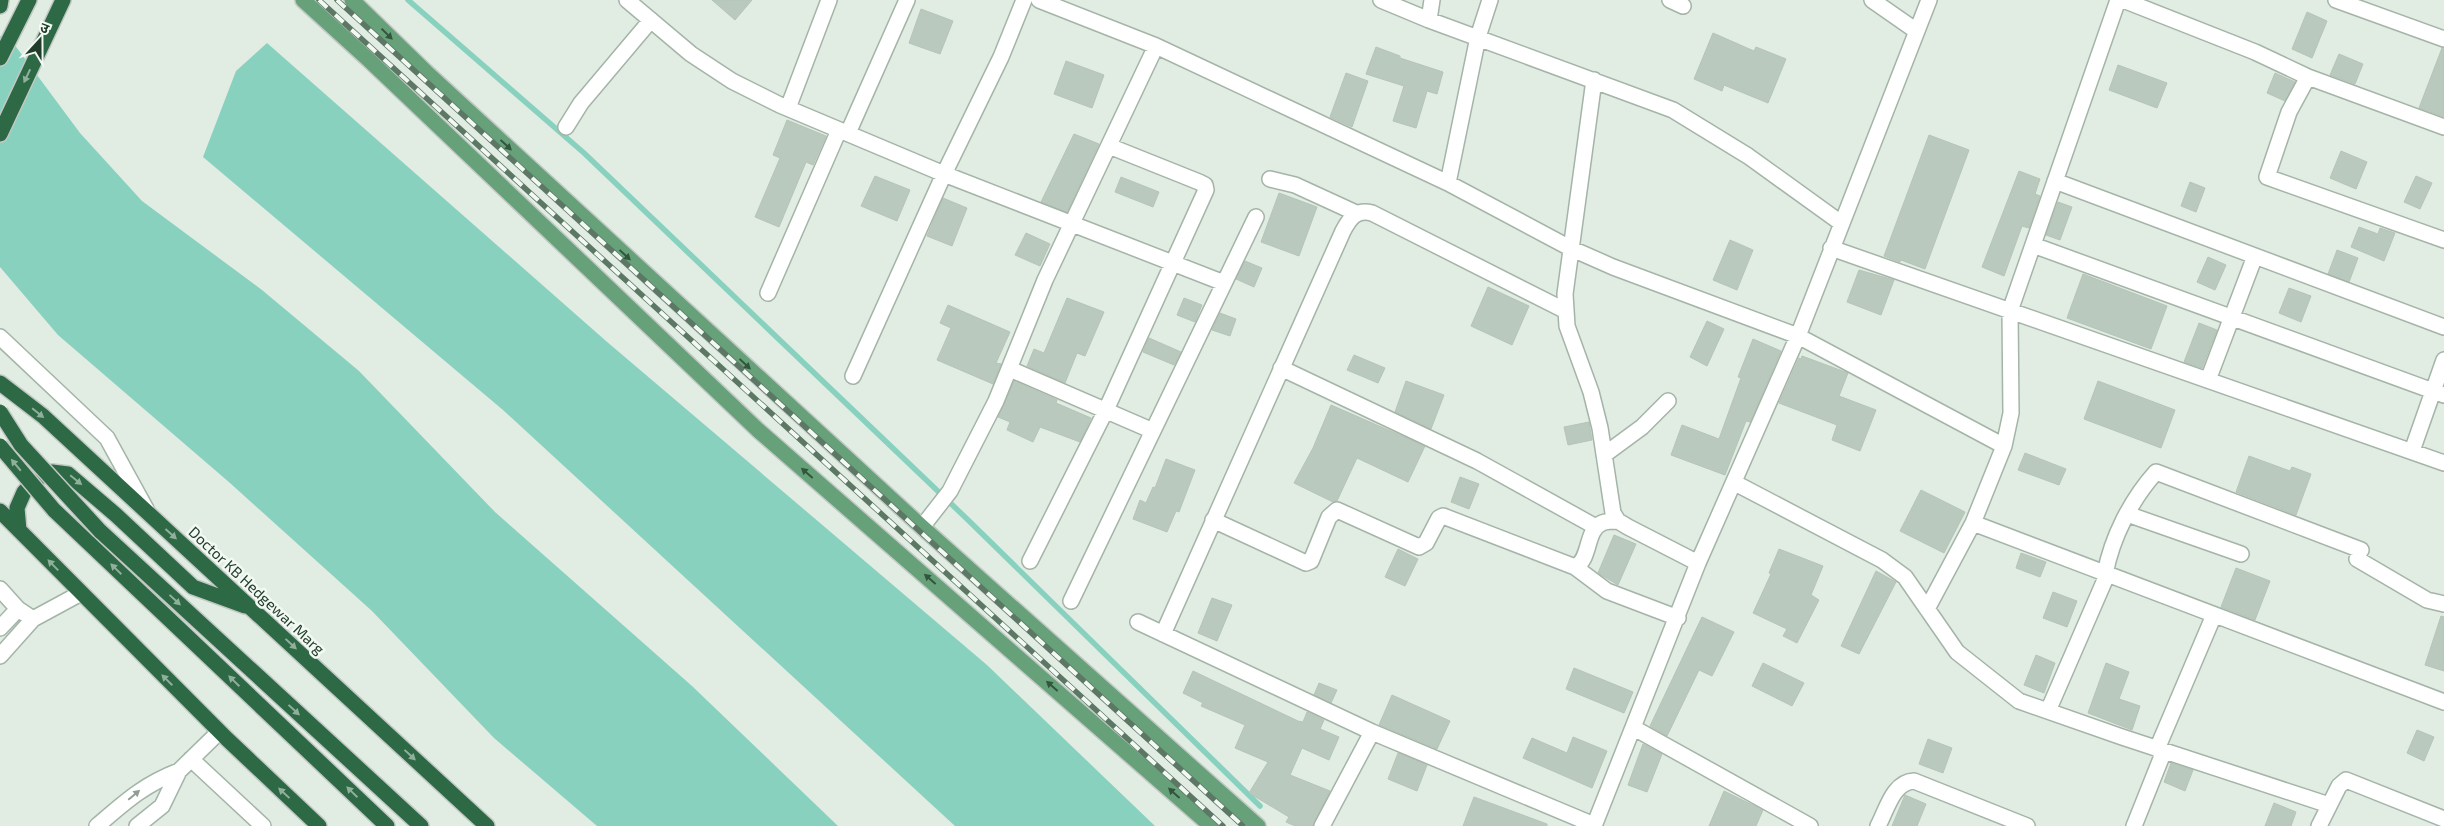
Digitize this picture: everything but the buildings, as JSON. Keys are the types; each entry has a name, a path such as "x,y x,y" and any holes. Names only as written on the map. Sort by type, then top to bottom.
{"highway":[{"path":"0,6 1,0"},
{"path":"0,58 30,0"},
{"path":"0,134 62,0"},
{"name":"Doctor KB Hedgewar Marg","path":"0,383 43,416 487,826"},
{"path":"0,412 20,445 100,531 421,826"},
{"path":"0,446 54,510 387,826"},
{"path":"19,530 17,508 24,492 37,478 52,472 68,474 116,515 193,587 253,609"},
{"path":"0,511 219,732 320,826"}],"main road":[{"path":"303,0 369,60 759,431 1210,826"},
{"path":"352,0 426,72 922,527 1258,826"}],"street":[{"path":"627,0 691,54 732,81 788,108 944,174 1224,284"},
{"path":"788,108 829,0"},
{"path":"768,293 907,0"},
{"path":"854,376 944,174 1001,57 1024,0"},
{"path":"1039,0 1156,46 1448,184 1570,248 1613,267 1798,336 2004,446"},
{"path":"1381,0 1429,20 1673,110 1711,132 1841,223"},
{"path":"1429,20 1432,0"},
{"path":"1448,184 1478,37 1490,0"},
{"path":"1872,0 1915,30"},
{"path":"1138,622 1372,732 1594,826 1678,618 1698,563 1798,336 1928,0"},
{"path":"1927,609 1973,523 2004,446 2010,413 2010,311 2118,0"},
{"path":"2123,0 2255,52 2308,77 2444,127"},
{"path":"2336,0 2444,39"},
{"path":"566,127 581,103 651,20"},
{"path":"922,527 950,491 1010,369 1045,280 1156,46"},
{"path":"2308,77 2289,112 2267,177 2444,240"},
{"path":"1594,80 1570,248 1564,310 1567,326 1596,411 1611,505 1618,521"},
{"path":"1030,561 1106,410 1204,197 1205,184 1109,146"},
{"path":"1270,179 1295,185 1356,213"},
{"path":"2055,181 2444,327"},
{"path":"1163,634 1343,231 1356,213 1362,211 1372,213 1564,310"},
{"path":"1071,600 1256,217"},
{"path":"2033,245 2439,393"},
{"path":"1831,248 2444,463"},
{"path":"2208,380 2254,256"},
{"path":"0,337 107,438 149,515"},
{"path":"2412,451 2439,393 2444,360"},
{"path":"1281,368 1478,461 1596,527"},
{"path":"1010,369 1153,431"},
{"path":"1604,455 1642,427 1668,401"},
{"path":"2048,711 2106,574 2109,549 2143,487 2156,472 2359,555 2427,600 2444,604"},
{"path":"1734,483 1882,560 1904,577 1958,652 2019,701 2329,805"},
{"path":"1213,520 1306,563 1311,561 1329,517 1337,510 1419,547 1426,543 1439,518 1443,516 1575,567 1607,591 1678,618"},
{"path":"2128,514 2241,554"},
{"path":"1575,567 1581,563 1596,527 1603,522 1618,521 1698,563"},
{"path":"1973,523 2444,702"},
{"path":"0,589 18,609 33,619"},
{"path":"0,656 33,619 81,593"},
{"path":"0,628 18,609"},
{"path":"2134,826 2161,750 2214,614"},
{"path":"1634,728 1810,826"},
{"path":"137,826 162,806 179,771 219,732"},
{"path":"1322,826 1372,732"},
{"path":"191,759 263,826"},
{"path":"97,826 141,788 179,771"},
{"path":"2319,826 2339,786 2346,780 2444,819"},
{"path":"1878,826 1898,787 1906,782 1914,781 2027,826"}],"shaded area":[{"path":"0,36 11,40 80,133 142,201 262,290 359,371 495,512 692,686 838,826 597,826 494,738 372,611 230,483 58,335 0,267"},
{"path":"267,43 606,341 987,665 1155,826 955,826 503,410 203,157 236,71"}],"waterway":[{"path":"408,0 584,153 966,518 1260,806"}],"railway":[{"path":"319,0 1223,826"},
{"path":"337,0 1243,826"}]}
